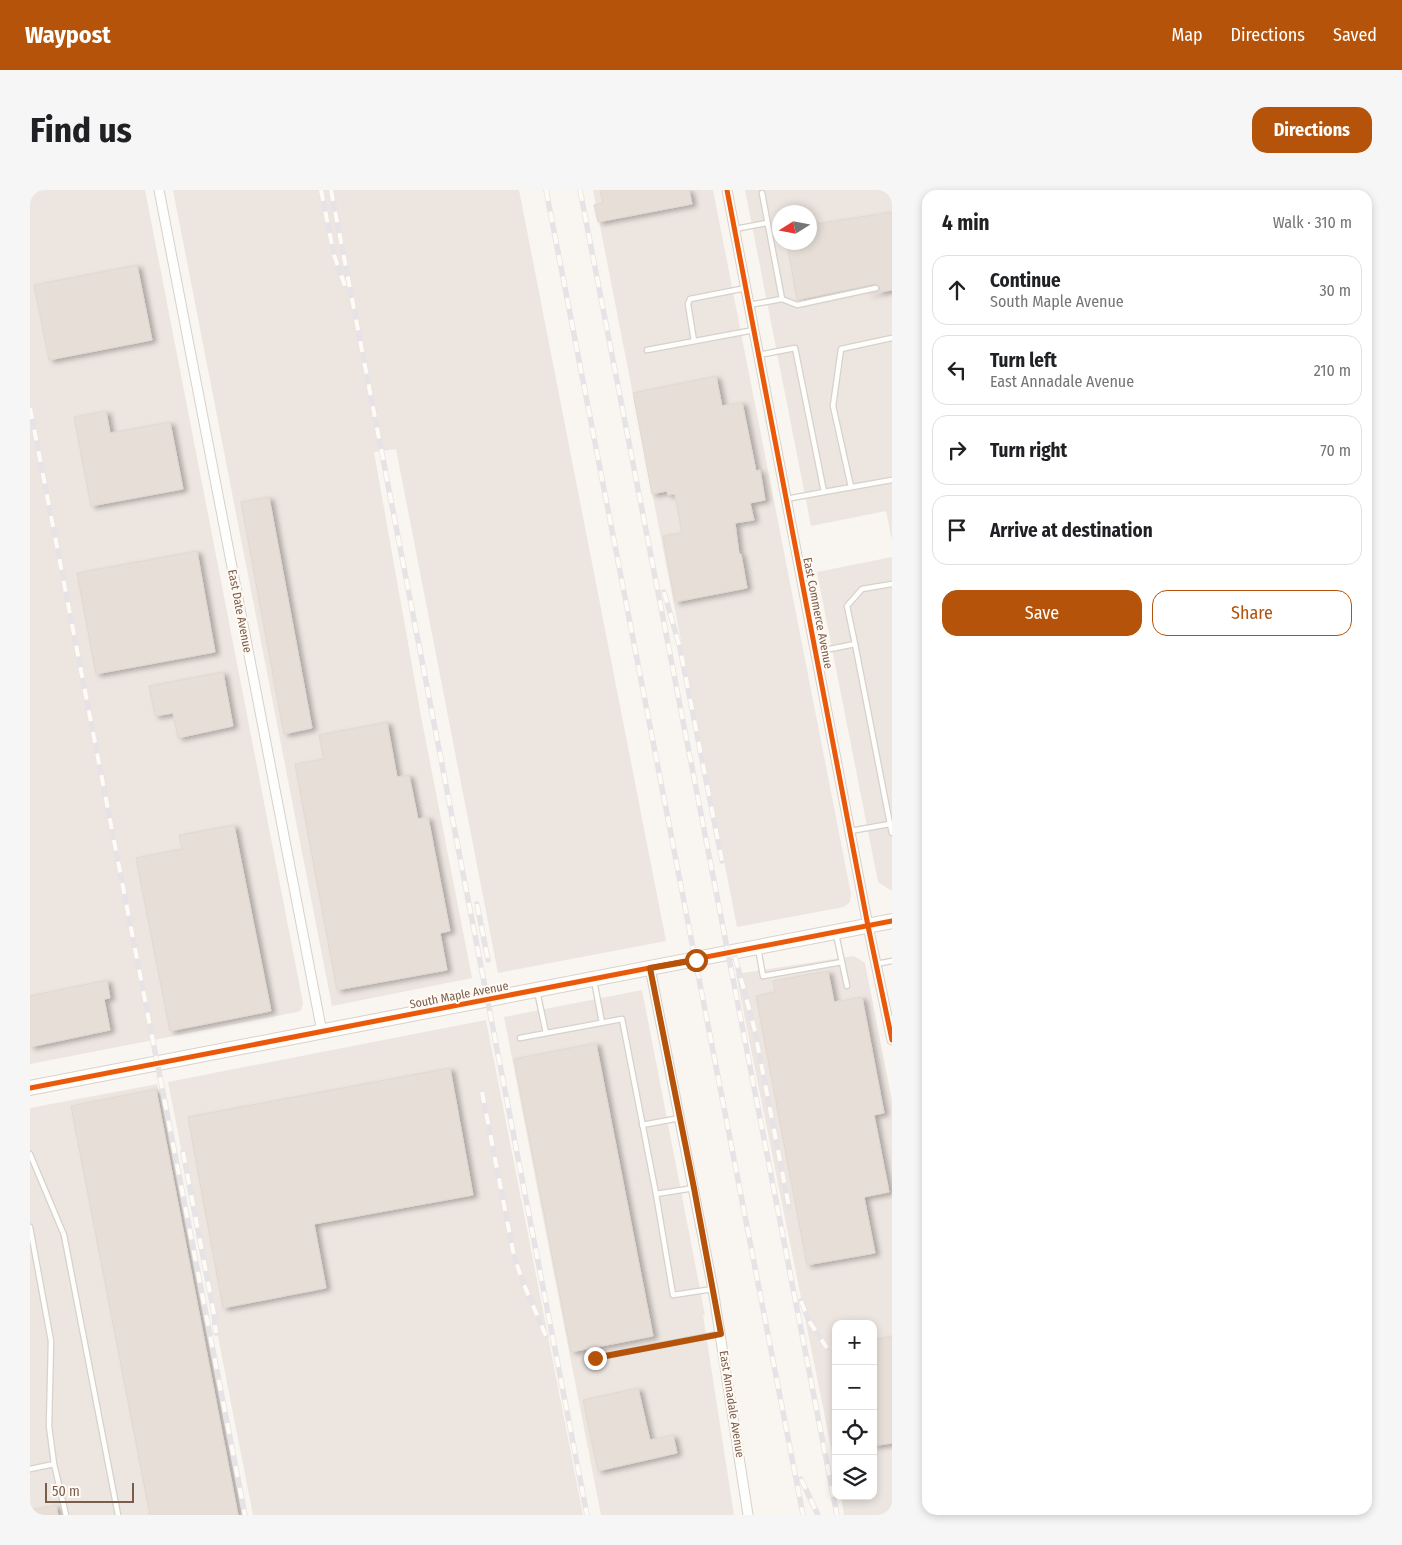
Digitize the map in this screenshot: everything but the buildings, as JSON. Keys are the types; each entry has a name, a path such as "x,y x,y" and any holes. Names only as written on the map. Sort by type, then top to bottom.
{"street":[{"name":"East Date Avenue","path":"159,190 322,1032"},
{"name":"East Commerce Avenue","path":"727,190 868,926 892,1040"},
{"name":"South Maple Avenue","path":"30,1088 892,921"},
{"name":"East Annadale Avenue","path":"650,968 713,1289 748,1515"}],"lane":[{"path":"762,193 782,299"},
{"path":"735,229 768,223"},
{"path":"694,341 688,304 690,299 746,288"},
{"path":"749,305 782,299 797,305 876,288"},
{"path":"647,350 754,330"},
{"path":"851,487 833,406 841,348 892,338"},
{"path":"759,355 794,348 824,492"},
{"path":"786,499 892,480"},
{"path":"892,584 862,589 847,606 892,833"},
{"path":"815,652 855,644"},
{"path":"850,831 890,824"},
{"path":"836,932 847,986"},
{"path":"758,948 763,976 842,962"},
{"path":"876,964 892,961"},
{"path":"594,979 602,1023"},
{"path":"537,990 546,1033"},
{"path":"520,1038 622,1019 674,1295 713,1289"},
{"path":"642,1125 680,1118"},
{"path":"30,1154 64,1235 118,1515"},
{"path":"656,1194 694,1188"},
{"path":"30,1227 51,1341 49,1426 54,1464 66,1515"},
{"path":"595,1358 721,1334"},
{"path":"30,1469 54,1464"}],"shaded area":[{"path":"30,190 145,190 303,1003 301,1010 297,1012 30,1064"},
{"path":"173,190 519,190 666,941 498,973 396,449 374,452 421,716 472,978 332,1006"},
{"path":"593,190 713,190 851,894 850,902 844,907 737,927"},
{"path":"745,190 892,190 892,540 886,511 811,526"},
{"path":"892,557 892,891 878,882 817,572"},
{"path":"854,956 865,963 892,1101 892,1515 844,1515 842,1500 877,1500 877,1320 832,1320 832,1452 736,974"},
{"path":"642,990 705,1315 703,1315 734,1515 601,1515 504,1017"},
{"path":"486,1020 583,1515 253,1515 168,1082"},
{"path":"157,1084 242,1515 30,1515 30,1108"}],"railway":[{"path":"321,190 334,255 345,286"},
{"path":"331,190 587,1515"},
{"path":"546,190 803,1515"},
{"path":"580,190 837,1515"},
{"path":"30,408 245,1515"},
{"path":"664,592 680,648 722,861"},
{"path":"477,904 488,960"},
{"path":"735,957 754,1027 789,1207"},
{"path":"482,1092 514,1256 546,1336"},
{"path":"183,1152 216,1333"},
{"path":"801,1301 809,1321 827,1348"},
{"path":"801,1479 818,1515"}],"cycle path":[{"path":"727,190 868,926 892,1040"},
{"path":"30,1088 892,921"}],"route":[{"path":"595,1358 721,1334 650,968 696,960"}]}
